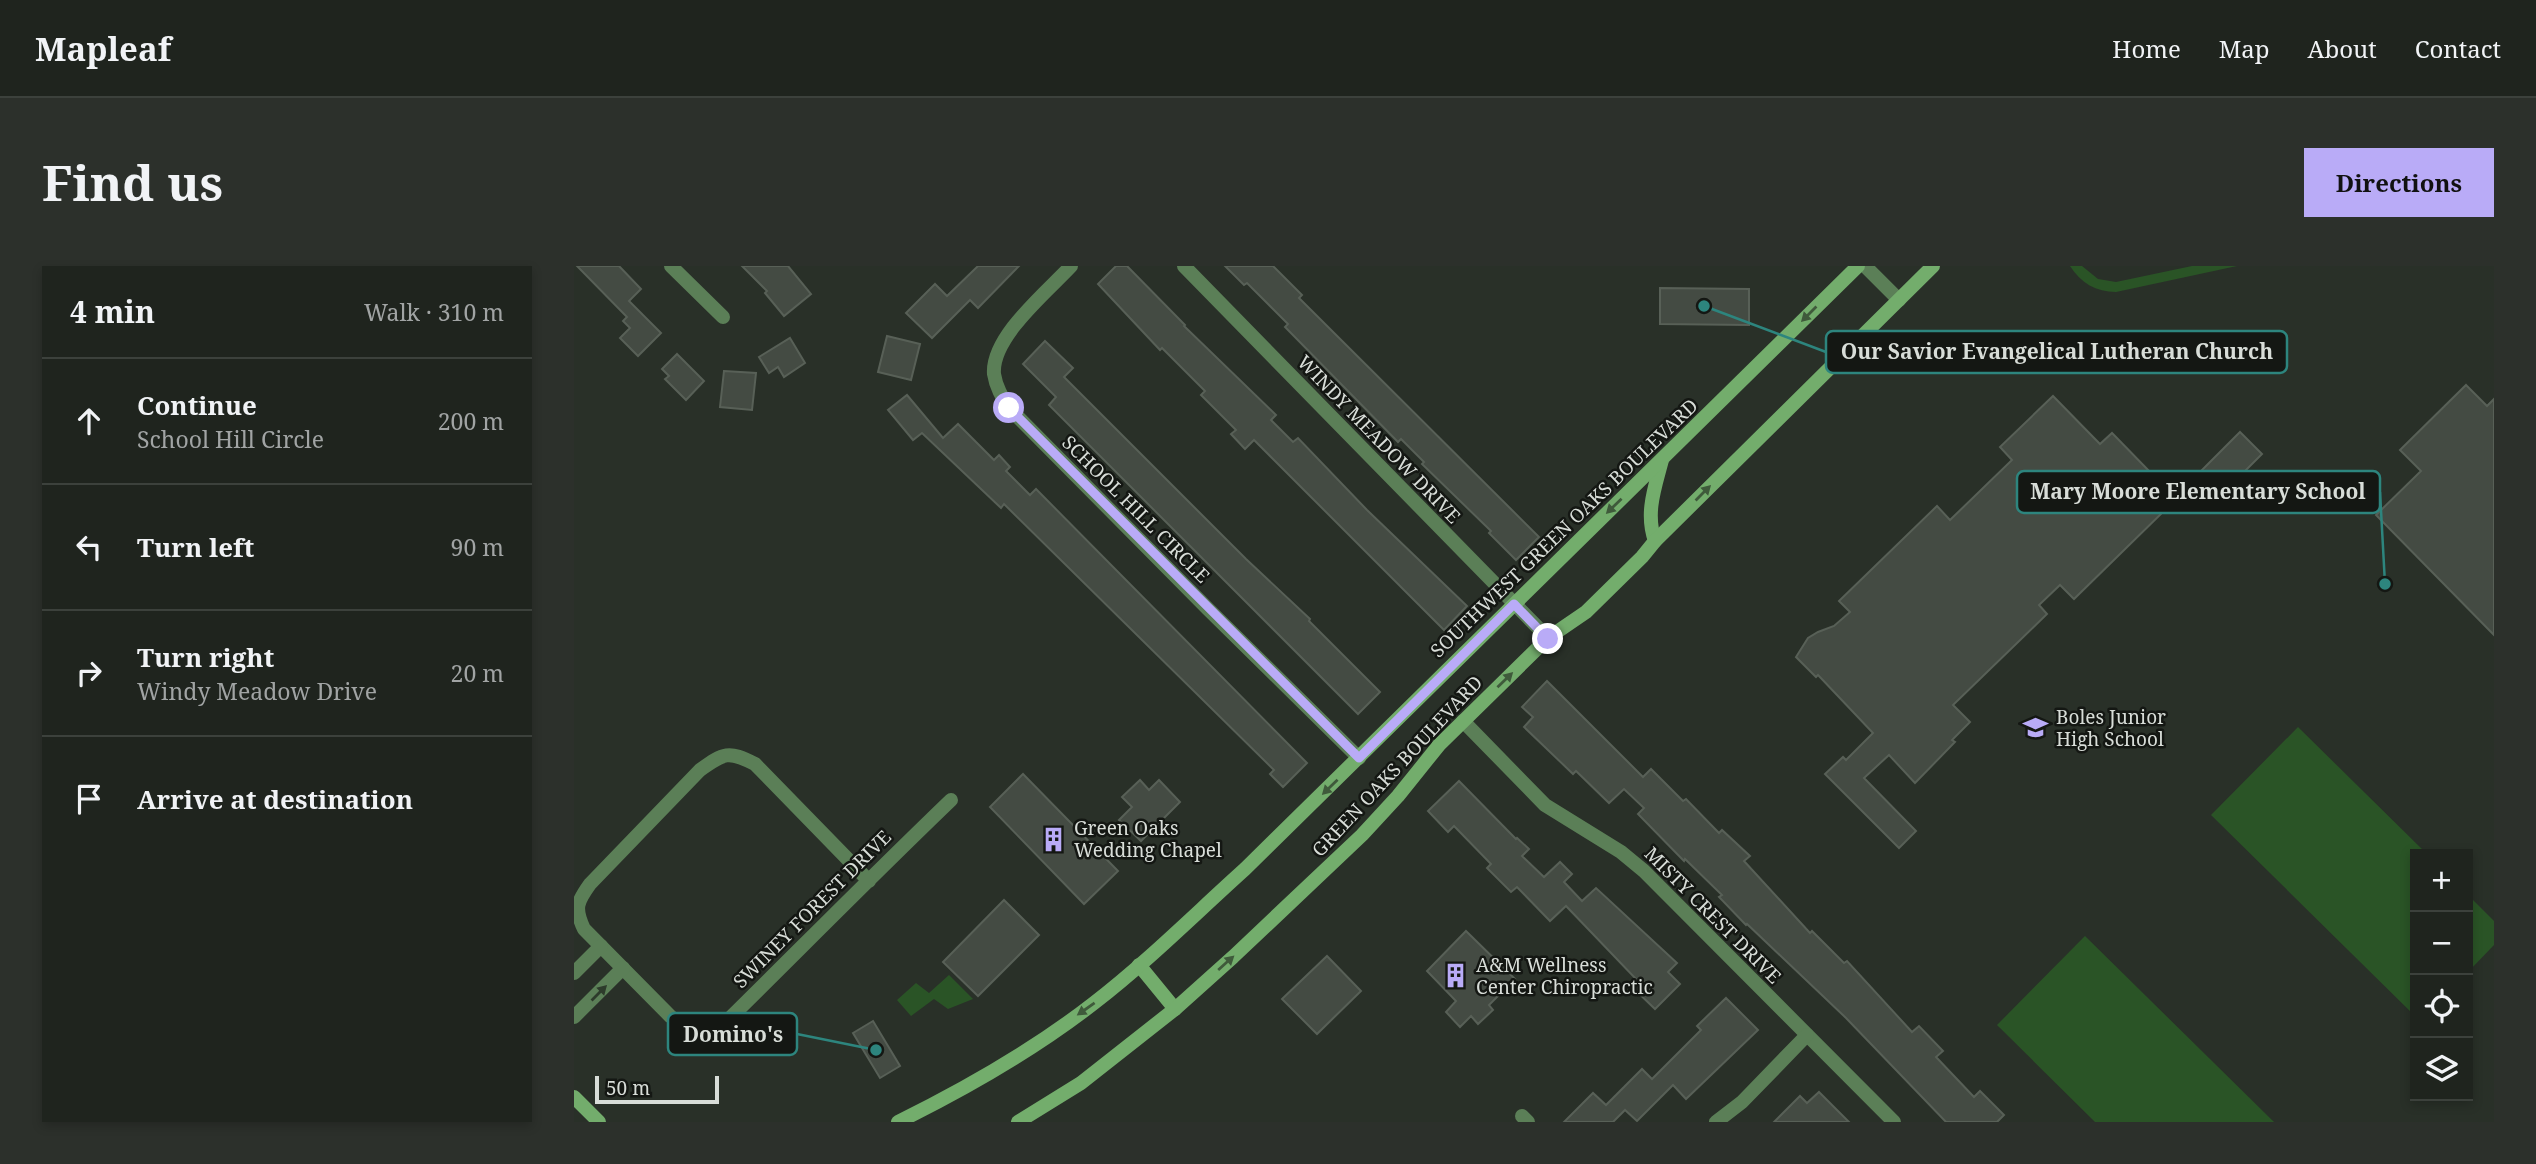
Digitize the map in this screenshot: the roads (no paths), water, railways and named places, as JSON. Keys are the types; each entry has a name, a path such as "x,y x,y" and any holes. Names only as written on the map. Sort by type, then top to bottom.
{"main road":[{"name":"SOUTHWEST GREEN OAKS BOULEVARD","path":"898,1122 1004,1065 1093,1004 1139,965 1245,869 1858,266"},
{"name":"GREEN OAKS BOULEVARD","path":"1018,1122 1081,1083 1175,1009 1362,835 1463,721 1548,639 1586,612 1933,266"},
{"path":"1655,541 1650,526 1651,498 1663,459"},
{"path":"1139,965 1175,1009"},
{"path":"574,1097 599,1122"}],"street":[{"path":"671,266 723,317"},
{"name":"SCHOOL HILL CIRCLE","path":"1071,266 1012,328 995,359 994,373 998,390 1009,408 1359,758"},
{"name":"WINDY MEADOW DRIVE","path":"1184,266 1548,639"},
{"path":"1864,266 1899,300"},
{"name":"MISTY CREST DRIVE","path":"1463,721 1545,805 1620,852 1644,871 1894,1122"},
{"name":"SWINEY FOREST DRIVE","path":"869,881 755,764 740,756 721,755 700,771 590,884 580,898 577,914 584,929 670,1016 685,1026 702,1032 714,1031 869,881 951,800"},
{"path":"574,973 601,946"},
{"path":"574,1017 623,968"},
{"path":"1716,1122 1742,1102 1807,1035"}],"place":[{"name":"Our Savior Evangelical Lutheran Church","path":"1704,306"},
{"name":"Mary Moore Elementary School","path":"2385,584"},
{"name":"Boles Junior High School","path":"2036,728"},
{"name":"Green Oaks Wedding Chapel","path":"1054,839"},
{"name":"A&M Wellness Center Chiropractic","path":"1456,976"},
{"name":"Domino's","path":"876,1050"}]}
